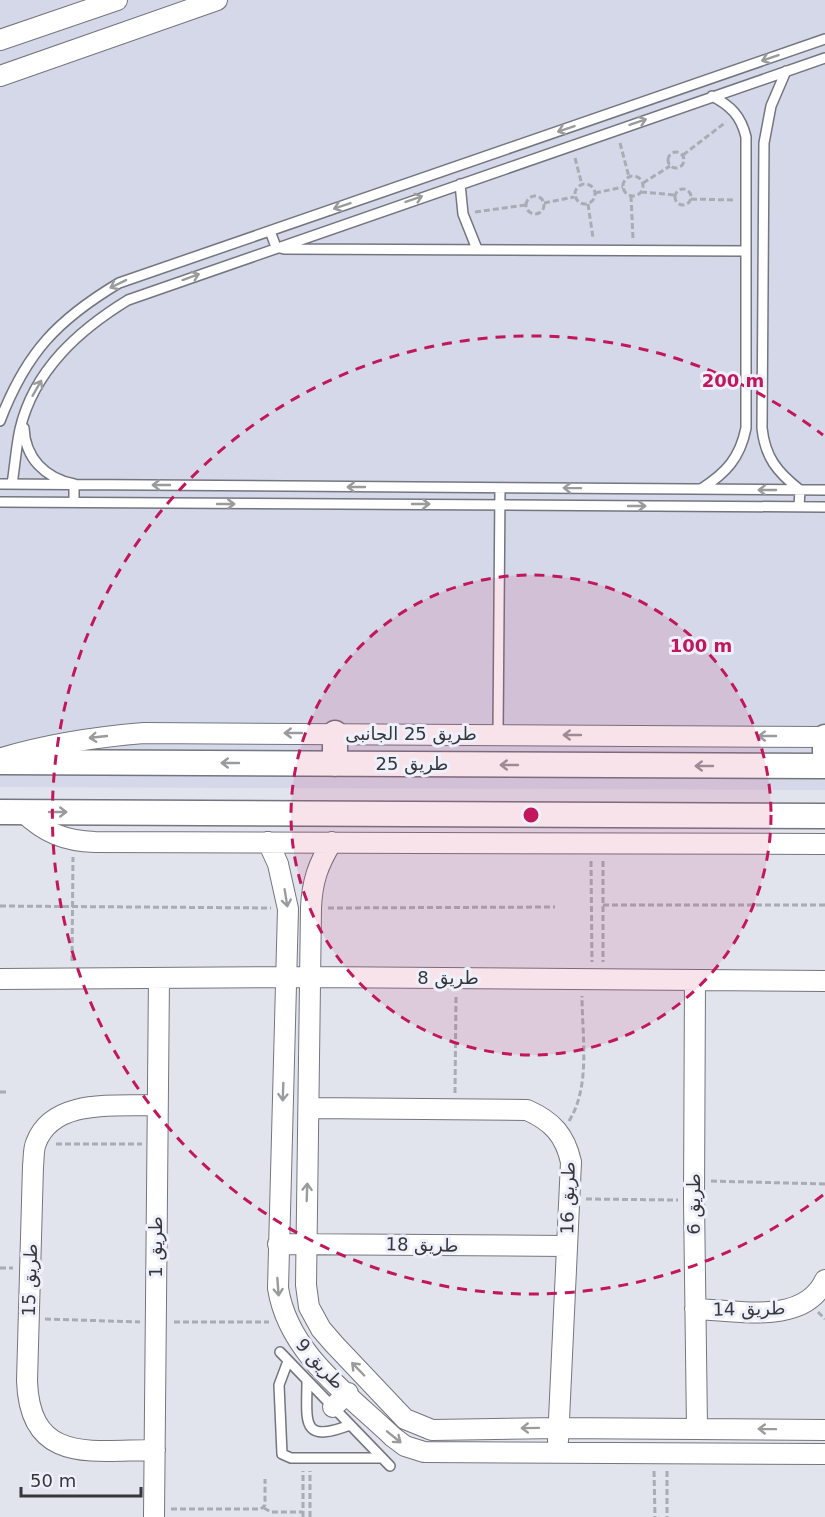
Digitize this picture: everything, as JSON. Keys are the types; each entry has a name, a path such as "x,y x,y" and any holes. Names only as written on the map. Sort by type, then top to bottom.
{"street":[{"path":"22,68 5,39 117,0"},
{"path":"0,76 217,0"},
{"path":"0,83 22,68"},
{"path":"335,764 336,733"},
{"name":"طريق 25 الجانبى","path":"0,760 60,743 134,734 336,733 825,737"},
{"path":"825,737 825,754"},
{"name":"طريق 25","path":"0,760 825,766"},
{"path":"12,812 825,816"},
{"path":"12,812 46,831 73,841 825,844"},
{"name":"طريق 9","path":"268,842 278,864 288,909 278,1288 286,1322 299,1344 393,1437 405,1446 424,1452 825,1454"},
{"name":"طريق 9","path":"332,842 320,862 312,886 311,908 305,1244 309,1307 321,1329 405,1419 432,1430 558,1428 825,1430"},
{"name":"طريق 8","path":"0,979 311,977 825,981"},
{"name":"طريق 1","path":"154,1513 159,978"},
{"name":"طريق 6","path":"695,980 694,1191 697,1428"},
{"path":"36,1143 47,1126 64,1113 84,1108 157,1105"},
{"path":"309,1108 527,1110 545,1118 558,1130"},
{"name":"طريق 16","path":"558,1130 567,1146 571,1162 558,1452"},
{"name":"طريق 15","path":"36,1143 33,1166 28,1406 38,1428 56,1443 79,1450 155,1450"},
{"name":"طريق 18","path":"278,1244 567,1246"},
{"name":"طريق 14","path":"695,1310 779,1311 795,1308 809,1301 825,1280"},
{"path":"333,1407 348,1393"}],"lane":[{"path":"0,421 25,367 52,332 83,304 119,283 825,39"},
{"path":"12,484 20,428 47,371 66,346 103,315 128,300 825,57"},
{"path":"786,71 766,124 762,428 764,446 772,464 800,490"},
{"path":"728,73 734,89"},
{"path":"700,489 718,478 732,465 742,447 746,428 746,137 738,115 726,104 712,96"},
{"path":"610,113 615,130"},
{"path":"498,152 504,168"},
{"path":"459,184 463,214 477,249"},
{"path":"384,192 389,208"},
{"path":"746,220 763,220"},
{"path":"270,231 276,247"},
{"path":"276,247 284,249 746,251"},
{"path":"158,269 165,286"},
{"path":"52,332 66,346"},
{"path":"746,341 762,341"},
{"path":"26,414 24,436 32,457 54,478 74,484"},
{"path":"0,484 825,490"},
{"path":"74,484 74,502"},
{"path":"259,504 260,486"},
{"path":"381,504 382,487"},
{"path":"498,734 500,488"},
{"path":"679,506 680,489"},
{"path":"799,506 800,490"},
{"path":"0,502 825,507"},
{"path":"280,1352 390,1466"},
{"path":"288,1361 279,1384 281,1450 286,1458 381,1458"},
{"path":"307,1380 307,1418 310,1427 317,1433 327,1434 350,1425"}],"path":[{"path":"670,166 668,159 672,153 683,155 738,115"},
{"path":"595,193 623,187 629,177 626,160 615,130"},
{"path":"574,144 576,165 582,185"},
{"path":"642,183 670,166 680,168 684,162 683,155"},
{"path":"629,177 634,176 642,183"},
{"path":"641,192 642,183"},
{"path":"582,185 588,185 595,193 592,202 588,204 577,202 574,197 574,192 582,185"},
{"path":"623,187 631,196 635,250"},
{"path":"691,198 687,189 679,189 675,195 676,201 682,205 691,198 746,200"},
{"path":"631,196 641,192 675,195"},
{"path":"463,214 526,205 534,196 539,196 544,203 543,210 536,214 529,211 526,205"},
{"path":"544,203 574,197"},
{"path":"588,204 589,223 597,250"},
{"path":"72,978 73,841"},
{"path":"592,979 603,905 597,843"},
{"path":"558,1130 569,1121 579,1106 582,1088 592,979 597,843"},
{"path":"603,905 825,905"},
{"path":"0,906 288,909"},
{"path":"311,908 555,907"},
{"path":"455,1110 456,978"},
{"path":"0,1092 9,1092"},
{"path":"36,1143 157,1145"},
{"path":"569,1199 825,1184"},
{"path":"655,1517 661,1453"},
{"path":"661,1453 667,1517"},
{"path":"154,1513 264,1507 271,1512 303,1515 307,1458"},
{"path":"307,1458 310,1517"},
{"path":"264,1507 265,1479"}],"shaded area":[{"path":"0,0 825,0 825,790 0,787"}]}
